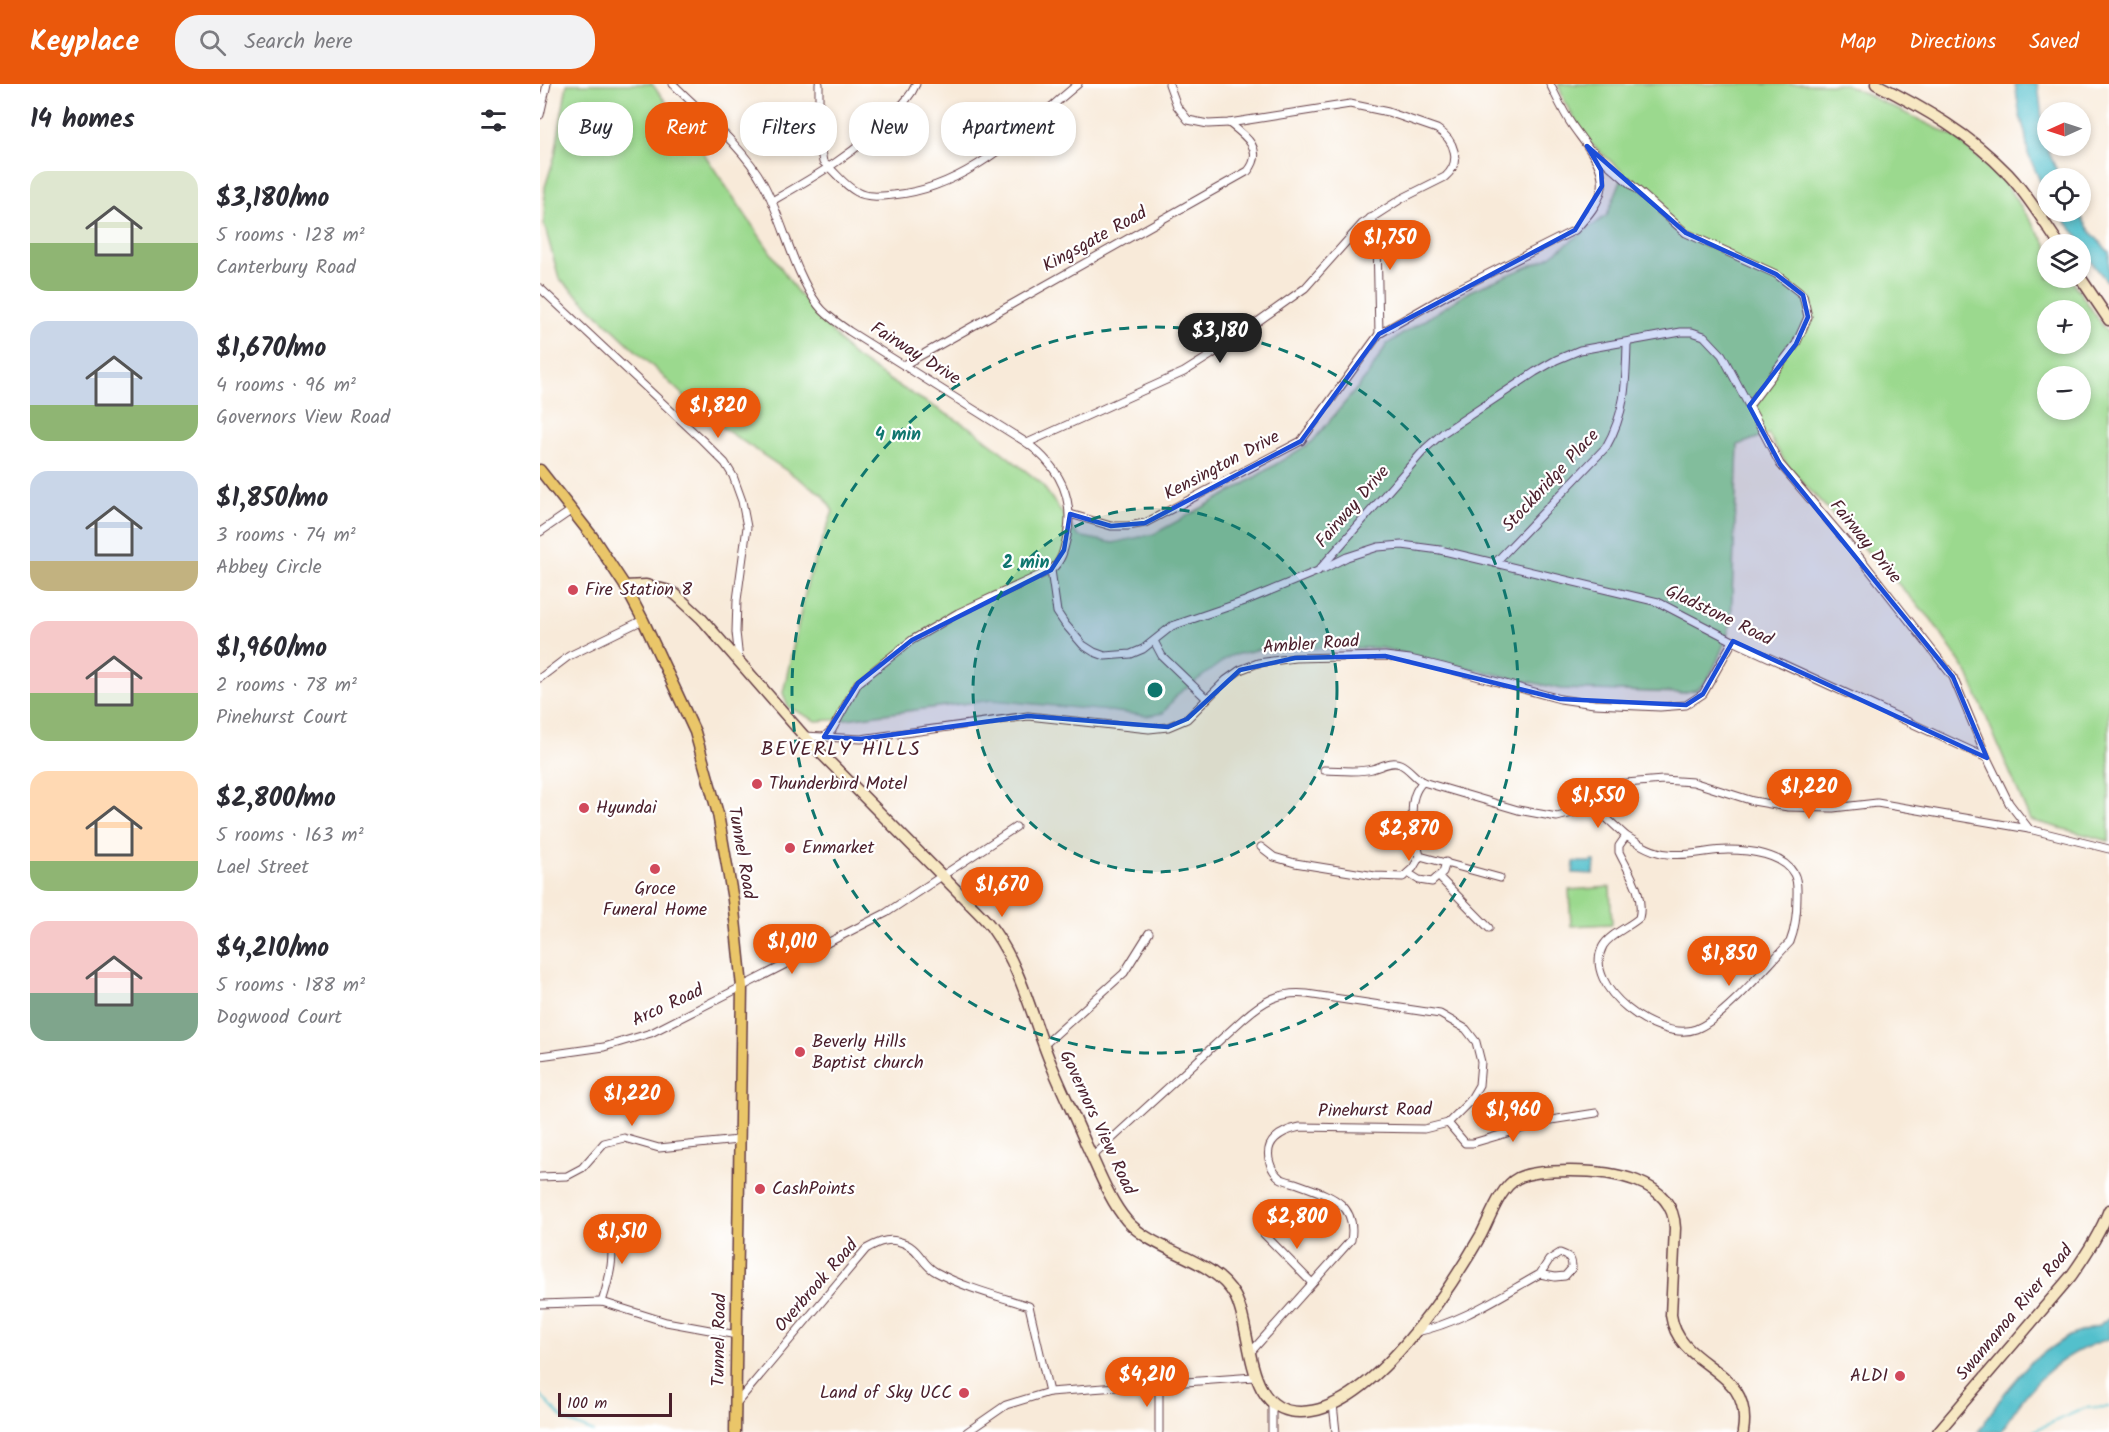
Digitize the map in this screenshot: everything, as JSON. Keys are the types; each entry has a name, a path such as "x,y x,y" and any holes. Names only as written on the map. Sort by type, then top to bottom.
{"main road":[{"name":"Tunnel Road","path":"540,470 592,536 625,586 643,620 695,732 718,814 734,900 742,987 735,1432"}],"street":[{"path":"540,115 547,84"},
{"name":"Fairway Drive","path":"673,84 753,167 771,201 805,281 817,304 826,314 849,331 1027,442 1040,453 1060,482 1069,504 1070,514 1064,550 1060,561 1052,570 1057,612 1083,645 1094,652 1111,656 1131,654 1154,641 1162,631 1172,626 1245,601 1318,571 1410,464 1443,433 1556,360 1580,350 1692,332 1704,336 1722,354 1780,464 1861,559 1953,677 2009,803 2029,829"},
{"path":"819,84 820,152 823,162 843,183 859,194 880,197 914,194 953,180 982,163 1078,84"},
{"path":"771,201 831,168 864,143 903,103 916,84"},
{"path":"1027,442 1184,372 1211,355 1305,288 1362,224 1401,199 1445,177 1455,161 1455,150 1444,133 1388,112 1350,104 1229,123 1208,124 1188,120 1177,106 1169,84"},
{"name":"Kensington Drive","path":"1070,514 1112,526 1145,523 1301,441 1379,334 1452,292 1575,230 1586,218 1600,195 1601,170 1571,124 1551,84"},
{"path":"1876,84 1940,119 1989,155 2024,193 2052,234"},
{"name":"Kingsgate Road","path":"904,365 1248,171 1255,162 1252,145 1229,123"},
{"path":"1587,146 1686,233 1776,274 1803,295 1808,317 1796,344 1749,406"},
{"path":"1370,218 1376,226 1379,334"},
{"path":"540,288 702,440 725,463 733,476 742,501 747,527 737,600 736,632 739,660"},
{"path":"2087,288 2109,320"},
{"name":"Stockbridge Place","path":"1495,563 1606,447 1622,412 1626,391 1627,343"},
{"path":"540,532 572,510"},
{"name":"Gladstone Road","path":"1318,571 1347,557 1389,545 1440,550 1658,602 1733,640 1988,758"},
{"path":"824,737 832,730 858,683 912,640 958,613 1052,570"},
{"name":"Governors View Road","path":"625,586 646,585 666,590 675,594 701,618 804,736 993,929 1003,944 1092,1157 1112,1197 1126,1220 1146,1237 1187,1258 1225,1282 1235,1296 1241,1311 1254,1377 1272,1403"},
{"path":"540,678 569,656 643,620"},
{"name":"Ambler Road","path":"804,736 861,739 1028,716 1149,729 1168,727 1187,719 1226,680 1240,670 1258,663 1295,658 1385,656 1410,659 1560,699 1594,704 1649,707 1686,705 1703,694 1733,640"},
{"path":"1154,641 1162,656 1207,699"},
{"path":"1324,770 1371,770 1391,763 1399,763 1413,777 1423,782 1546,816 1576,812 1603,788 1613,784 1663,780 1693,782 1753,801 1788,807 1833,808 1877,803 2029,829 2109,849"},
{"path":"1261,847 1274,857 1295,863 1375,876 1403,877 1420,856 1413,827 1413,804 1417,787 1423,782"},
{"path":"1589,802 1626,836 1647,848 1665,854 1682,855 1727,850 1746,851 1779,859 1794,874 1797,884 1796,929 1790,942 1728,1006 1697,1029 1686,1032 1674,1031 1657,1026 1631,1012 1612,994 1602,976 1600,958 1602,947 1639,918 1642,906 1619,852 1619,846 1626,836"},
{"name":"Arco Road","path":"540,1056 604,1047 651,1033 886,913 1016,827"},
{"path":"1420,856 1500,878"},
{"path":"1408,873 1426,882 1432,882 1439,877 1446,862"},
{"path":"1439,877 1489,928"},
{"path":"1044,1045 1124,973 1149,933"},
{"name":"Pinehurst Road","path":"1092,1157 1260,1004 1275,996 1293,992 1440,1014 1466,1029 1476,1042 1481,1062 1479,1085 1469,1102 1448,1124 1424,1128 1300,1127 1285,1130 1271,1142 1267,1153 1271,1167 1280,1178 1339,1201 1351,1219 1353,1228 1351,1240 1250,1353"},
{"path":"1448,1124 1465,1143 1473,1143 1551,1120 1596,1113"},
{"path":"540,1177 567,1176 582,1168 604,1143 624,1138 659,1148 738,1140"},
{"path":"1272,1432 1272,1403 1297,1413 1314,1411 1357,1391 1377,1373 1416,1332 1466,1260 1497,1201 1518,1178 1551,1171 1582,1171 1625,1176 1651,1189 1666,1200 1674,1215 1672,1324 1687,1347 1700,1360 1731,1382 1741,1397 1745,1414 1743,1432"},
{"name":"Swannanoa River Road","path":"1938,1432 2071,1276 2084,1258 2109,1210"},
{"path":"602,1302 608,1283 613,1242 608,1229"},
{"path":"1264,1234 1312,1283"},
{"name":"Overbrook Road","path":"735,1405 866,1249 878,1243 894,1240 911,1245 933,1271 968,1287 1029,1306 1049,1392"},
{"path":"1416,1332 1454,1321 1540,1274 1549,1260 1560,1253 1568,1255 1572,1261 1572,1268 1565,1276 1540,1274"},
{"path":"540,1304 602,1302 666,1322 737,1335"},
{"path":"967,1432 1006,1405 1049,1392 1254,1377"},
{"path":"1159,1384 1159,1432"},
{"path":"1333,1404 1336,1432"}],"highlighted area":[{"path":"1587,146 1686,233 1776,274 1803,295 1808,317 1796,344 1749,406 1780,464 1953,677 1987,758 1733,641 1703,694 1686,705 1560,699 1385,656 1295,658 1240,670 1187,719 1168,727 1028,716 861,739 824,737 858,683 912,640 1051,570 1064,550 1070,514 1111,526 1145,523 1301,441 1379,334 1575,230 1602,186 1601,170"}],"green space":[{"path":"567,84 652,84 666,102 645,102 645,156 706,156 796,290 851,354 897,385 974,430 1041,483 1078,536 1113,543 1154,534 1236,489 1312,442 1368,375 1387,344 1470,291 1546,259 1607,215 1624,173 1588,141 1565,103 1558,84 1845,84 1955,137 2004,182 2039,234 2037,234 2037,288 2077,288 2085,300 2037,300 2037,354 2091,354 2091,309 2109,335 2109,841 2030,820 1968,674 1931,619 1788,467 1768,434 1738,445 1731,623 1713,670 1696,690 1682,693 1561,689 1381,648 1264,648 1230,656 1178,694 1163,713 1147,716 992,700 816,721 788,707 783,693 808,580 833,511 823,495 705,416 559,278 544,224 545,187 558,137 558,156 633,156 633,102 564,102"},
{"path":"1610,887 1612,924 1571,926 1569,890"}],"water":[{"path":"2015,84 2038,84 2040,102 2037,102 2037,156 2051,156 2056,168 2037,168 2037,174 2028,154"},
{"path":"2066,222 2084,222 2109,252 2109,284 2091,262 2091,234 2076,234"},
{"path":"1595,861 1594,874 1573,873 1574,862"},
{"path":"2109,1317 2109,1339 2090,1345 2045,1374 2022,1401 2001,1432 1978,1432 2003,1395 2032,1361 2069,1336 2098,1326"}],"waterway":[{"path":"540,1395 564,1420 594,1432"},
{"path":"2031,1432 2085,1408 2109,1407"}],"place":[{"name":"Fire Station 8","path":"573,590"},
{"name":"Thunderbird Motel","path":"757,784"},
{"name":"Hyundai","path":"584,808"},
{"name":"Enmarket","path":"790,848"},
{"name":"Groce Funeral Home","path":"655,869"},
{"name":"Beverly Hills Baptist church","path":"800,1052"},
{"name":"CashPoints","path":"760,1189"},
{"name":"ALDI","path":"1900,1376"},
{"name":"Land of Sky UCC","path":"964,1393"}],"district":[{"name":"BEVERLY HILLS","path":"841,750"}]}
